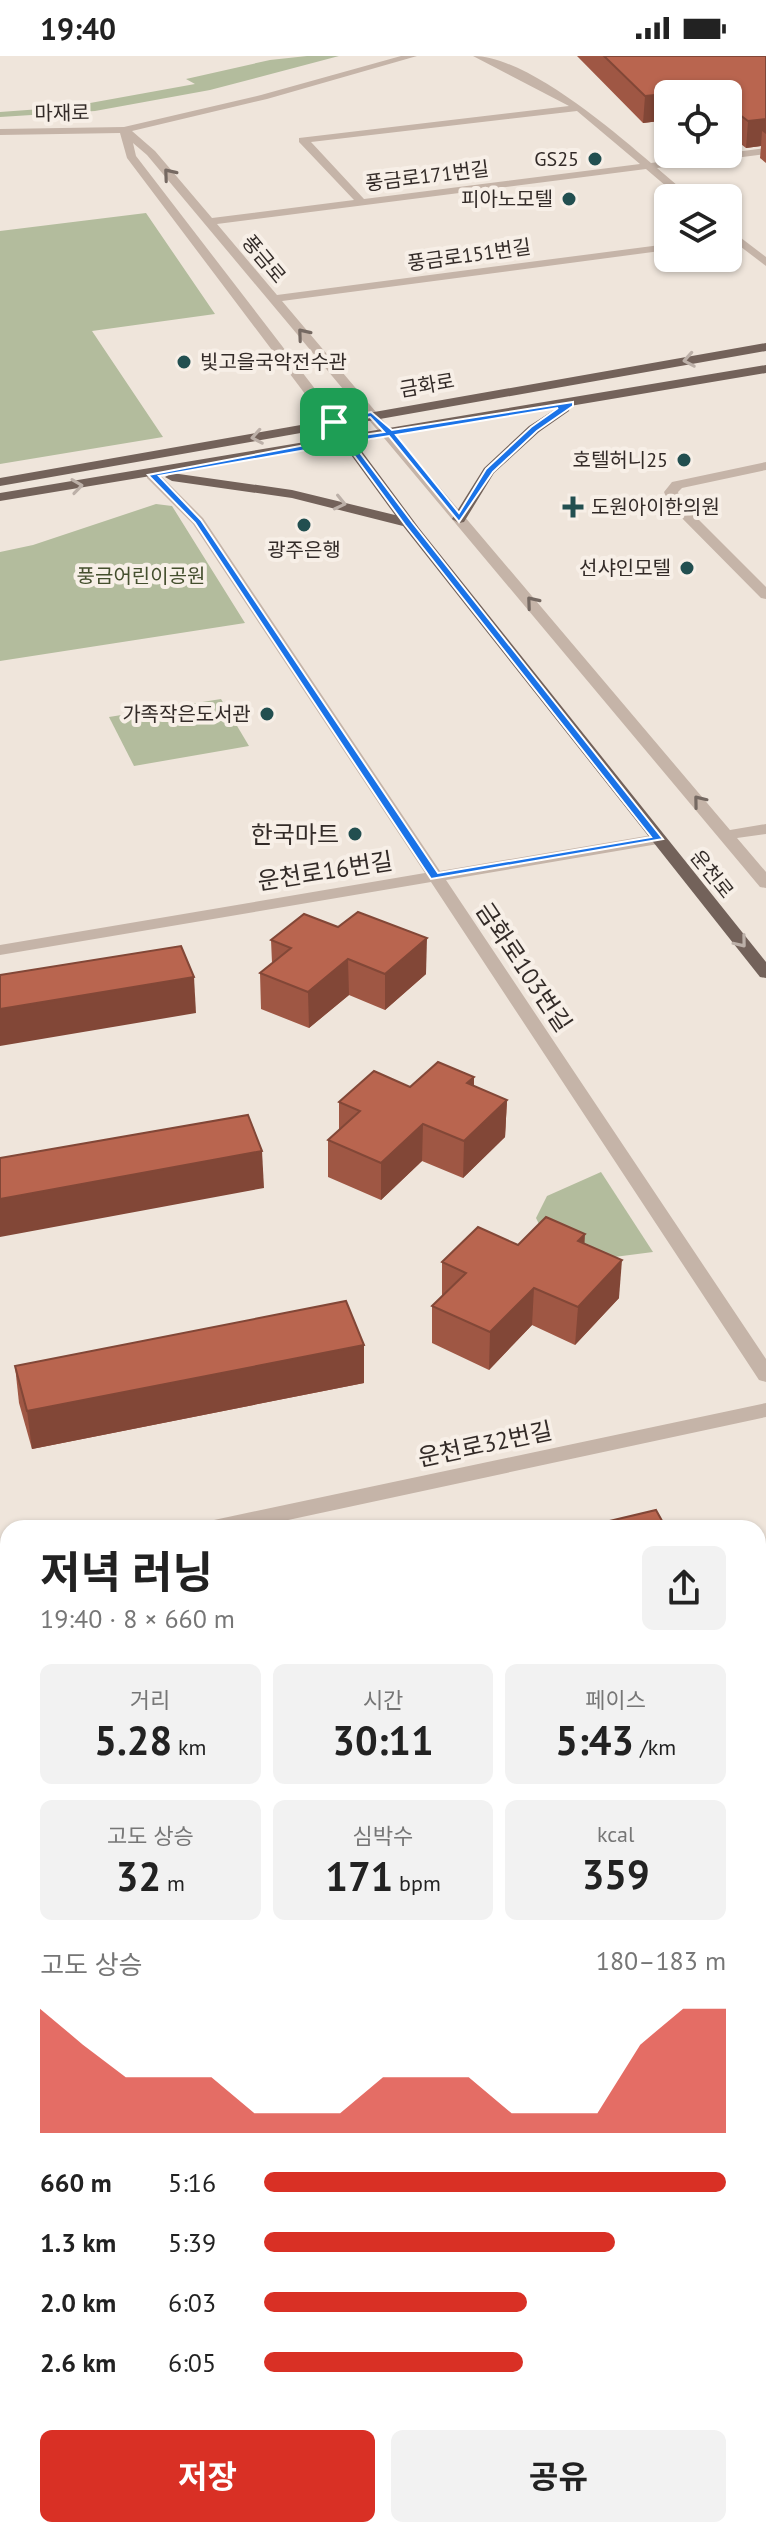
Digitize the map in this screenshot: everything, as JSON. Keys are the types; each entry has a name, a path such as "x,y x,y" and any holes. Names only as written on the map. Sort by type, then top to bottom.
{"main road":[{"name":"금화로","path":"0,482 766,347"},
{"name":"금화로","path":"0,497 152,475 766,369"},
{"path":"459,519 489,471 534,429 570,404"},
{"name":"운천로","path":"347,440 408,523 766,973"},
{"path":"152,475 280,490 408,523"}],"street":[{"path":"124,130 201,113 412,56"},
{"path":"478,56 527,78 579,108 670,184"},
{"path":"361,202 303,140 579,108"},
{"name":"마재로","path":"0,132 124,130"},
{"name":"풍금로","path":"124,130 151,153 371,415"},
{"name":"풍금로","path":"124,130 131,156 334,422"},
{"name":"풍금로171번길","path":"210,222 766,151"},
{"path":"742,244 766,263"},
{"name":"풍금로151번길","path":"274,299 654,249"},
{"name":"운천로","path":"371,415 391,433 459,519 766,883"},
{"name":"운천로","path":"334,422 347,440"},
{"path":"766,466 677,485 671,492 675,503 766,595"},
{"name":"금화로103번길","path":"152,475 198,521 766,1375"},
{"path":"726,835 766,829"},
{"name":"운천로16번길","path":"0,950 658,839"},
{"name":"운천로32번길","path":"251,1520 766,1410"}],"green space":[{"path":"339,56 210,90 95,111 0,117 0,112 68,107 195,84 186,79 270,60"},
{"path":"146,213 215,314 92,331 163,437 0,464 0,231"},
{"name":"풍금어린이공원","path":"156,504 172,506 245,623 0,661 0,552 33,545"},
{"path":"221,699 249,746 134,766 109,717"},
{"path":"601,1172 653,1252 591,1260 550,1246 536,1218 547,1196"}],"building":[{"path":"604,56 766,56 766,119 748,121 742,116 742,80 654,80 654,95 645,96"},
{"path":"358,912 427,938 385,974 348,959 308,992 260,973 291,948 271,940 304,914 338,927"},
{"path":"181,946 194,977 0,1009 0,975"},
{"path":"438,1062 474,1077 467,1083 507,1100 464,1141 423,1124 381,1163 328,1140 360,1111 339,1102 374,1071 410,1087"},
{"path":"248,1115 262,1151 0,1199 0,1158"},
{"path":"546,1217 585,1234 578,1241 622,1260 578,1307 534,1288 490,1332 432,1306 466,1273 442,1262 478,1227 518,1245"},
{"path":"346,1301 364,1345 27,1411 15,1366"},
{"path":"656,1510 662,1520 614,1520"}],"place":[{"name":"GS25","path":"595,159"},
{"name":"피아노모텔","path":"569,199"},
{"name":"빛고을국악전수관","path":"184,362"},
{"name":"호텔허니25","path":"684,460"},
{"name":"도원아이한의원","path":"573,507"},
{"name":"광주은행","path":"304,525"},
{"name":"선샤인모텔","path":"687,568"},
{"name":"가족작은도서관","path":"267,714"},
{"name":"한국마트","path":"355,834"}],"route":[{"path":"334,422 347,440 152,475 198,521 435,877 658,839 408,523 347,440 391,433 448,424 570,404 534,429 489,471 459,519 391,433 371,415 334,422"}]}
